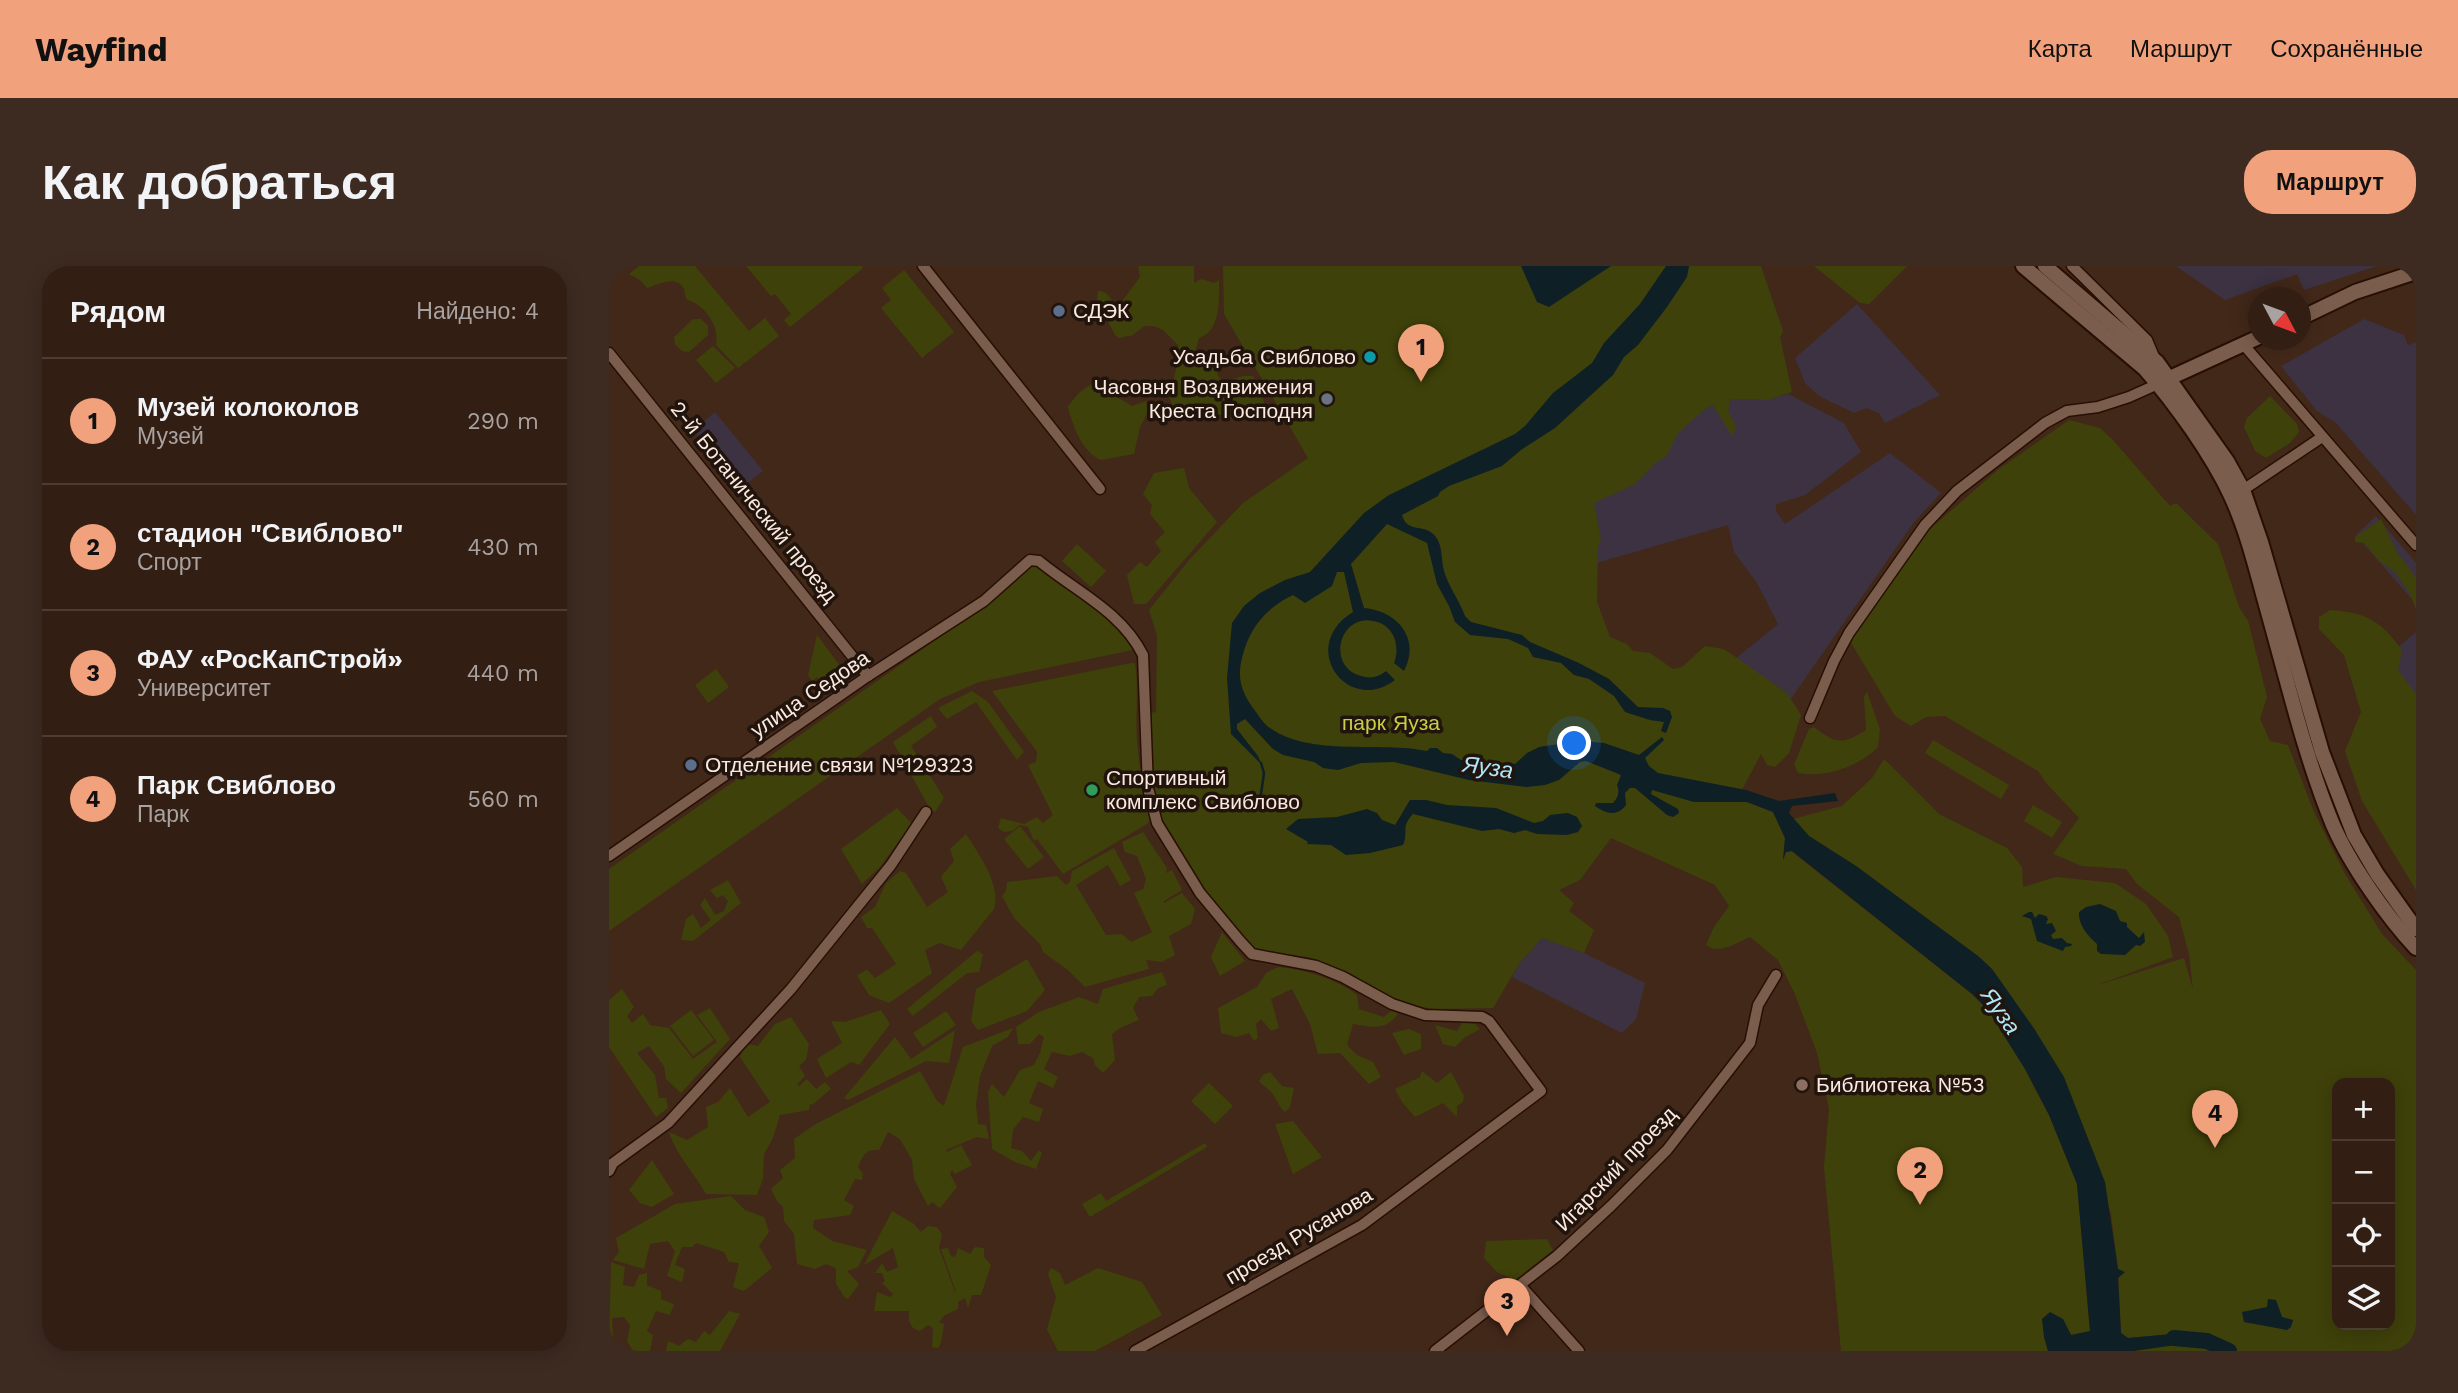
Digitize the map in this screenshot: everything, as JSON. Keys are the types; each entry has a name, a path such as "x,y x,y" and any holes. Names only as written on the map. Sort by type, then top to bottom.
{"main road":[{"path":"2023,266 2163,381 2209,433 2243,490 2261,542 2322,752 2354,835 2377,874 2416,929"},
{"path":"2045,266 2157,362 2163,381 2232,496 2250,547 2306,745 2333,825 2366,882 2416,948"},
{"path":"2311,313 2355,292 2416,272"},
{"path":"2163,381 2248,342"}],"street":[{"path":"609,270 613,266"},
{"path":"923,266 1100,489"},
{"path":"2072,266 2147,340 2157,362"},
{"path":"2243,344 2416,545"},
{"name":"2-й Ботанический проезд","path":"609,353 868,676"},
{"path":"1810,718 1849,633 1924,525 1957,491 2045,423 2067,411 2098,407 2129,397 2163,381"},
{"path":"2243,490 2322,438"},
{"name":"улица Седова","path":"609,856 868,676 984,601 1030,560 1039,561 1114,616 1136,640 1143,655 1148,788 1157,823 1200,892 1252,954 1310,964 1343,977 1392,1004 1425,1014 1482,1017 1489,1021 1541,1091"},
{"path":"609,1171 613,1163 668,1123 791,989 891,865 926,812"},
{"name":"Игарский проезд","path":"1435,1351 1521,1286 1611,1206 1672,1144 1750,1043 1758,1005 1776,975"},
{"name":"проезд Русанова","path":"1135,1351 1362,1225 1541,1091"},
{"path":"1521,1286 1580,1351"}],"shaded area":[{"path":"2176,266 2377,266 2311,288 2303,287 2297,274 2261,287 2248,287 2248,292 2225,300"},
{"path":"1857,304 1940,395 1885,423 1879,413 1866,408 1854,413 1819,396 1805,383 1795,358"},
{"path":"2364,319 2404,335 2408,345 2416,342 2416,515 2336,423 2317,411 2281,366"},
{"path":"1788,394 1844,423 1861,452 1805,495 1776,504 1776,511 1785,524 1890,453 1941,493 1914,522 1788,703 1729,664 1778,624 1757,583 1734,552 1728,525 1593,564 1590,494 1711,398 1767,400"},
{"path":"715,412 763,471 740,489 693,430"},
{"path":"2376,516 2416,563 2416,604 2356,535"},
{"path":"2416,632 2416,703 2383,660"},
{"path":"1542,938 1584,953 1645,983 1636,1019 1622,1033 1512,977 1519,964"}],"green space":[{"path":"639,266 695,266 749,331 765,318 779,336 738,368 716,345 716,331 710,317 700,306 687,300 681,285 672,281 647,288 629,274"},
{"path":"746,266 863,268 790,327 784,320 791,314 775,294 771,296"},
{"path":"1138,266 1194,266 1194,283 1201,279 1214,283 1219,280 1215,322 1206,334 1199,338 1194,356 1201,362 1215,361 1218,376 1224,382 1253,376 1268,412 1186,417 1172,405 1169,395 1179,359 1178,345 1163,330 1154,326 1144,326 1133,335 1119,338 1097,300 1098,291 1101,291 1108,295 1115,305 1120,304 1140,277"},
{"name":"парк Яуза","path":"1223,266 1761,266 1783,331 1780,337 1792,392 1768,400 1731,399 1728,411 1736,427 1732,436 1713,405 1705,409 1678,433 1666,457 1658,461 1635,484 1594,503 1601,539 1598,548 1597,602 1610,637 1627,644 1633,651 1650,653 1673,669 1682,667 1705,646 1724,649 1787,693 1801,715 1789,753 1775,767 1767,765 1761,754 1736,801 1747,802 1773,812 1785,838 1783,860 1786,852 1791,851 1972,994 1988,1010 2025,1069 2049,1115 2077,1184 2090,1332 2071,1335 2063,1319 2044,1337 2048,1351 1841,1351 1824,1167 1829,1109 1817,1053 1794,992 1778,960 1750,937 1717,949 1706,945 1714,927 1729,906 1715,885 1611,838 1580,880 1559,890 1574,903 1569,911 1594,930 1584,953 1542,938 1519,964 1493,1008 1433,1009 1395,1002 1348,972 1308,957 1253,950 1203,889 1168,838 1152,786 1150,713 1156,712 1157,635 1149,610 1189,560 1243,503 1308,458 1224,314"},
{"path":"1814,266 1907,266 1869,304 1860,303"},
{"path":"904,270 954,332 922,358 881,308 891,300 882,288"},
{"path":"693,319 701,319 708,326 708,335 689,352 682,351 675,344 674,337"},
{"path":"713,346 735,368 716,383 696,360"},
{"path":"1093,383 1132,406 1146,401 1149,410 1140,427 1134,454 1101,460 1083,444 1068,406 1080,392"},
{"path":"2270,396 2297,424 2299,432 2290,443 2266,458 2255,451 2244,427 2247,418"},
{"path":"2069,420 2100,428 2170,506 2176,503 2218,544 2239,607 2248,621 2267,697 2260,719 2270,741 2288,745 2314,812 2345,874 2382,934 2416,970 2416,1351 2133,1351 2201,1341 2172,1334 2128,1338 2121,1333 2118,1269 2111,1213 2035,1030 1992,969 1978,956 1856,866 1809,836 1793,819 1842,806 1872,778 1884,759 1939,814 2007,848 2022,867 2023,887 2056,877 2115,883 2146,904 2168,936 2173,957 2095,986 2184,958 2193,990 2189,954 2179,917 2137,884 2126,869 2082,866 2053,854 2079,818 2038,771 1945,716 1926,717 1911,726 1895,716 1850,641 1930,529 1999,469"},
{"path":"1184,468 1189,488 1217,522 1146,604 1134,604 1127,575 1140,562 1147,567 1161,551 1155,542 1165,532 1150,514 1152,505 1143,494 1154,473"},
{"path":"2381,519 2397,552 2416,578 2416,609 2409,592 2394,571 2379,561 2364,543 2355,542 2355,537"},
{"path":"1077,544 1106,571 1091,587 1062,561"},
{"path":"1034,564 1103,615 1126,638 1133,650 979,682 940,699 609,931 609,869 987,604"},
{"path":"2330,610 2363,616 2387,632 2402,650 2398,670 2416,694 2416,890 2362,801 2345,751 2361,712 2344,655 2319,629 2319,617"},
{"path":"817,635 846,674 825,689 817,677 812,681 808,675"},
{"name":"Спортивный комплекс Свиблово","path":"1135,663 1138,750 1150,820 1063,874 1037,839 1034,841 1028,827 1020,825 1012,831 1004,832 998,828 1001,818 1024,824 1037,817 1043,823 1053,815 1028,765 1036,762 1037,752 992,691"},
{"path":"716,669 729,687 708,703 695,685"},
{"path":"972,691 988,702 1024,752 1017,760 976,702 947,719 938,708"},
{"path":"1867,692 1880,729 1878,747 1861,760 1841,769 1819,774 1798,773 1794,764 1809,729 1814,727 1839,741 1866,730 1864,697"},
{"path":"931,716 937,727 911,746 944,798 935,812 930,809 893,742"},
{"path":"1933,740 2009,785 2001,799 1925,753"},
{"path":"2033,805 2062,822 2052,838 2024,821"},
{"path":"897,808 912,824 880,867 862,884 841,849"},
{"path":"1020,826 1044,857 1028,869 1004,839"},
{"path":"1143,832 1167,868 1166,873 1172,870 1182,890 1164,903 1182,893 1195,909 1191,924 1169,936 1175,955 1162,962 1146,960 1149,969 1085,987 1043,952 1040,944 1014,918 1002,896 1007,882 1057,876 1066,885 1070,882 1072,871 1114,848 1131,880 1120,886 1108,865 1076,885 1106,935 1122,934 1131,942 1152,932 1134,893 1143,889 1146,879 1137,856 1125,852 1122,842"},
{"path":"966,834 992,880 996,900 994,909 961,950 939,943 925,950 932,973 889,1003 869,995 857,975 867,970 875,978 896,964 872,928 867,928 861,917 875,907 886,883 900,871 906,873 927,907 948,892 941,877 954,861 950,849"},
{"path":"728,880 741,903 693,941 681,940 686,919 693,914 701,928 711,920 700,905 705,898 715,915 724,911 728,901 723,895 717,898 710,890"},
{"path":"1222,932 1245,961 1220,976 1211,957"},
{"path":"977,951 983,954 979,972 967,973 913,1016 907,1009"},
{"path":"1027,959 1045,990 1027,1011 978,1030 971,1021 976,989"},
{"path":"1278,967 1330,979 1357,995 1359,1009 1384,1017 1392,1010 1398,1014 1383,1025 1372,1027 1353,1024 1347,1045 1357,1055 1373,1062 1381,1077 1369,1084 1340,1053 1318,1054 1310,1024 1292,989 1271,999 1279,1028 1271,1031 1261,1019 1256,1024 1258,1038 1254,1041 1249,1033 1236,1037 1221,1033 1218,1008 1257,987 1266,973"},
{"path":"1162,972 1167,985 1158,988 1152,996 1139,997 1133,1008 1139,1020 1112,1034 1115,1060 1103,1073 1095,1065 1093,1058 1082,1052 1070,1056 1052,1052 1044,1069 1058,1077 1053,1088 1038,1081 1029,1103 1043,1109 1039,1122 1023,1117 1013,1130 1011,1148 1022,1151 1031,1161 1039,1150 1042,1153 1036,1169 1015,1162 992,1149 988,1092 992,1084 1004,1097 1020,1070 1034,1065 1044,1037 1039,1034 1030,1044 1018,1044 1016,1027 1039,1012 1079,997 1098,1004 1103,989"},
{"path":"622,989 634,1007 627,1016 632,1023 643,1014 650,1025 669,1028 693,1059 717,1042 697,1015 710,1008 730,1039 681,1093 666,1079 664,1066 649,1046 637,1053 655,1075 659,1098 666,1098 668,1108 656,1117 609,1047 609,1000"},
{"path":"691,1010 714,1040 693,1056 670,1026"},
{"path":"881,1010 890,1024 859,1065 851,1062 826,1078 817,1059 842,1043 831,1021 845,1022"},
{"path":"946,1011 956,1025 923,1047 913,1033"},
{"path":"791,1017 809,1044 806,1060 799,1066 805,1076 797,1084 799,1086 807,1079 816,1089 825,1082 831,1089 810,1104 809,1110 780,1115 773,1138 764,1154 763,1179 757,1195 706,1194 676,1148 669,1132 687,1140 708,1127 706,1107 718,1102 730,1088 748,1117 770,1102 740,1057 746,1044 758,1046 775,1024"},
{"path":"1462,1023 1475,1024 1480,1029 1455,1047 1443,1044 1435,1025 1457,1031"},
{"path":"1013,1028 1008,1037 992,1046 980,1076 976,1104 978,1124 986,1125 989,1139 977,1137 946,1150 947,1152 961,1145 972,1165 955,1174 952,1170 950,1174 957,1187 940,1208 932,1202 928,1206 914,1179 912,1160 900,1139 888,1132 879,1150 868,1152 861,1159 858,1167 863,1174 862,1180 855,1179 844,1200 854,1206 850,1215 814,1220 813,1228 832,1241 867,1250 858,1267 847,1271 859,1284 848,1299 836,1284 836,1268 826,1264 815,1269 797,1264 794,1234 784,1221 783,1207 771,1189 783,1178 780,1170 795,1158 794,1139 814,1125 920,1071 937,1101 944,1106 963,1047"},
{"path":"1409,1029 1421,1034 1421,1049 1404,1055 1392,1033"},
{"path":"955,1030 949,1063 926,1061 848,1100 844,1098 895,1037 911,1059"},
{"path":"1422,1071 1437,1083 1451,1072 1464,1096 1463,1102 1457,1106 1457,1117 1443,1103 1415,1117 1402,1102 1395,1089 1420,1077"},
{"path":"1270,1072 1282,1086 1294,1088 1290,1107 1285,1112 1272,1093 1259,1081 1263,1075"},
{"path":"1209,1083 1233,1106 1215,1124 1191,1101"},
{"path":"1293,1121 1322,1157 1293,1174 1275,1124"},
{"path":"1205,1143 1207,1147 1090,1217 1082,1204 1101,1193 1106,1201"},
{"path":"652,1160 674,1194 652,1207 640,1203 629,1190"},
{"path":"731,1196 745,1210 764,1217 769,1232 759,1246 772,1268 744,1291 733,1287 739,1263 729,1262 724,1252 696,1243 692,1247 682,1247 675,1265 685,1269 682,1282 667,1276 675,1251 668,1241 650,1244 644,1269 613,1260 619,1252 616,1238 675,1204"},
{"path":"892,1211 914,1224 921,1232 928,1226 937,1227 942,1234 939,1248 955,1292 949,1295 956,1292 941,1249 948,1248 951,1256 955,1257 958,1248 970,1254 975,1247 984,1248 984,1257 991,1265 981,1295 972,1295 968,1308 965,1298 958,1302 958,1309 945,1315 939,1322 944,1324 938,1348 932,1347 933,1328 928,1325 920,1331 913,1328 909,1321 909,1311 874,1311 877,1292 890,1297 893,1294 882,1283 885,1281 882,1273 875,1273 882,1263 887,1272 898,1267 893,1248 864,1265"},
{"path":"1547,1239 1553,1250 1515,1280 1497,1272 1484,1258 1486,1241"},
{"path":"611,1262 625,1267 623,1285 634,1287 639,1275 647,1273 647,1285 661,1291 661,1299 674,1304 670,1315 656,1311 647,1331 653,1335 650,1351 633,1351 627,1341 630,1325 624,1317 612,1318 613,1340 609,1340"},
{"path":"1051,1268 1060,1273 1065,1285 1098,1268 1142,1282 1162,1315 1095,1351 1058,1351 1047,1329 1056,1297 1048,1274"},
{"path":"729,1311 740,1314 720,1351 666,1351 668,1341 679,1346 688,1339 696,1342 704,1331 710,1335"}],"water":[{"path":"1521,266 1611,266 1549,307 1537,302"},
{"name":"Яуза","path":"1666,266 1689,266 1687,277 1667,307 1638,345 1624,357 1613,375 1555,428 1502,466 1449,486 1438,496 1402,515 1404,521 1411,526 1429,531 1436,537 1446,576 1465,616 1471,622 1522,635 1530,642 1579,663 1609,679 1638,707 1663,708 1670,711 1672,717 1666,733 1661,731 1664,722 1625,712 1614,696 1589,679 1574,675 1561,663 1533,657 1528,648 1508,639 1470,635 1455,622 1437,584 1427,543 1387,524 1351,564 1364,608 1387,614 1403,628 1408,637 1409,659 1404,671 1394,663 1396,643 1386,626 1373,621 1361,621 1352,625 1341,642 1343,663 1350,671 1361,676 1375,677 1386,671 1395,680 1377,689 1360,689 1346,683 1335,672 1329,658 1329,642 1337,626 1353,612 1344,572 1337,572 1332,586 1305,603 1293,595 1283,600 1254,628 1245,647 1241,665 1240,678 1246,696 1267,726 1287,737 1305,742 1427,751 1437,748 1461,760 1515,764 1539,747 1580,741 1604,743 1639,755 1662,737 1664,740 1645,758 1649,766 1658,773 1746,790 1779,801 1835,793 1838,801 1792,806 1789,813 1809,836 1856,866 1992,969 2064,1077 2105,1182 2118,1269 2125,1272 2118,1278 2121,1333 2128,1338 2172,1334 2204,1341 2133,1351 2048,1351 2042,1319 2050,1312 2063,1319 2071,1335 2090,1331 2077,1184 2049,1115 2025,1069 1988,1010 1972,994 1792,851 1786,852 1783,860 1785,838 1773,812 1747,802 1694,802 1652,790 1651,794 1678,809 1679,813 1673,817 1635,788 1630,788 1625,793 1626,805 1623,809 1615,813 1603,811 1595,806 1596,803 1613,803 1618,795 1617,785 1621,775 1586,761 1580,762 1559,780 1527,787 1469,780 1394,762 1361,763 1338,770 1323,768 1314,762 1283,755 1273,749 1245,719 1237,724 1237,729 1262,765 1231,734 1227,678 1232,623 1244,606 1260,593 1285,580 1310,572 1364,513 1389,495 1515,434 1525,426 1553,393 1592,363 1604,343 1640,304"},
{"path":"1410,800 1496,808 1534,823 1543,821 1550,815 1568,813 1577,817 1582,826 1578,832 1567,835 1537,834 1525,830 1514,833 1499,829 1482,831 1413,814 1407,822 1403,845 1370,853 1346,855 1331,845 1307,844 1308,842 1286,829 1298,819 1337,817 1367,809 1377,813 1382,820 1395,825"},
{"path":"2100,904 2116,911 2120,921 2127,923 2127,927 2139,938 2144,932 2145,942 2140,946 2136,945 2125,955 2101,954 2097,951 2097,944 2082,926 2079,912 2086,907"},
{"path":"2032,912 2035,918 2039,914 2046,916 2046,924 2052,923 2056,931 2051,935 2053,939 2062,938 2072,944 2071,946 2065,947 2063,951 2037,941 2031,919 2022,916"},
{"path":"2268,1299 2276,1300 2282,1317 2293,1320 2287,1330 2244,1322 2242,1312 2267,1307"}],"waterway":[{"path":"1260,801 1264,773 1261,763"},
{"path":"2174,1338 2207,1341 2229,1351"}],"place":[{"name":"СДЭК","path":"1059,311"},
{"name":"Усадьба Свиблово","path":"1370,357"},
{"name":"Музей колоколов","path":"1421,382"},
{"name":"Часовня Воздвижения Креста Господня","path":"1327,399"},
{"name":"Отделение связи №129323","path":"691,765"},
{"name":"Спортивный комплекс Свиблово","path":"1092,790"},
{"name":"Библиотека №53","path":"1802,1085"},
{"name":"Парк Свиблово","path":"2215,1148"},
{"name":"стадион \"Свиблово\"","path":"1920,1205"},
{"name":"ФАУ «РосКапСтрой»","path":"1507,1336"}]}
